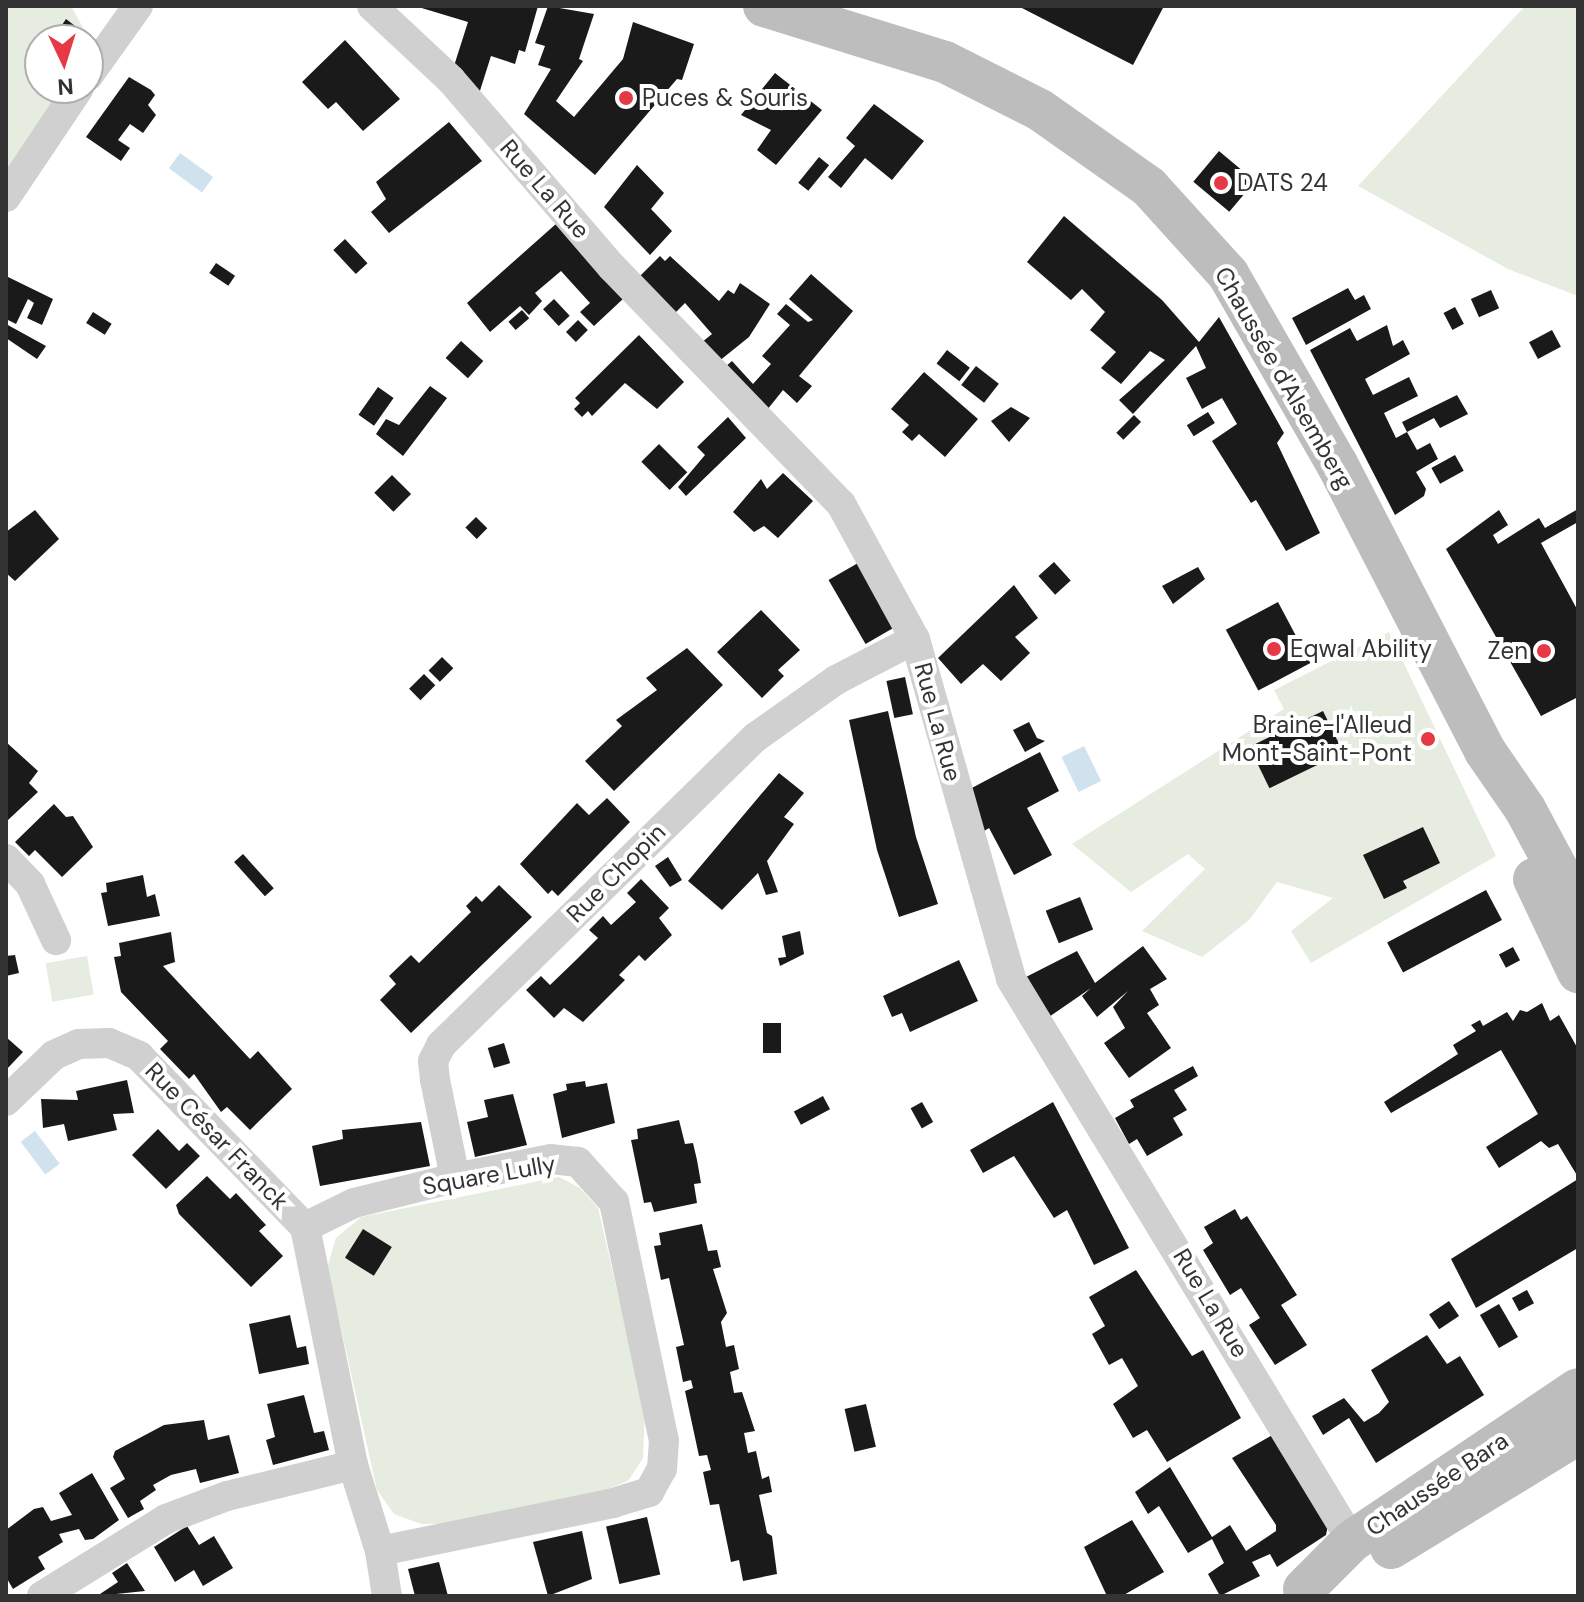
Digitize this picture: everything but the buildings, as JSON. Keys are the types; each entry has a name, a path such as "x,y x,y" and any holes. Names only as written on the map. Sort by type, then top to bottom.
{"main road":[{"name":"Chaussée d'Alsemberg","path":"764,6 945,62 1040,110 1149,187 1228,274 1337,464 1485,751 1525,809 1578,908"},
{"name":"Chaussée d'Alsemberg","path":"1485,751 1506,820 1578,972"},
{"name":"Chaussée Bara","path":"1298,1592 1352,1541 1578,1389"},
{"name":"Chaussée Bara","path":"1298,1592 1369,1561 1578,1434"}],"street":[{"path":"104,54 138,6"},
{"name":"Rue La Rue","path":"372,6 451,80 612,267 841,504 915,639 1011,979 1352,1541"},
{"path":"6,197 68,104"},
{"name":"Rue Chopin","path":"455,1178 435,1080 433,1061 441,1045 756,737 836,680 915,639"},
{"path":"6,859 30,884 56,940"},
{"name":"Rue César Franck","path":"6,1101 34,1071 79,1044 109,1043 139,1056 305,1227"},
{"name":"Square Lully","path":"305,1227 354,1203 551,1159 578,1162 614,1202 664,1441 662,1469 649,1492 613,1503 380,1551"},
{"path":"305,1227 353,1465 380,1551 387,1596"},
{"path":"42,1596 166,1519 227,1496 353,1465"}],"shaded area":[{"path":"6,6 71,6 81,24 24,24 24,104 66,104 6,201"},
{"path":"1525,6 1578,6 1578,296 1508,269 1358,186"},
{"path":"1389,632 1496,856 1311,963 1291,931 1333,898 1277,882 1249,920 1202,957 1142,931 1205,869 1188,854 1131,892 1072,844 1284,709 1274,690"},
{"path":"87,956 94,994 52,1002 46,963"},
{"path":"559,1177 580,1188 598,1208 645,1411 643,1458 628,1481 600,1492 448,1524 421,1524 394,1514 377,1490 335,1301 328,1265 336,1238 361,1217"}],"water":[{"path":"180,153 213,177 202,192 169,168"},
{"path":"1084,746 1101,781 1079,792 1062,757"},
{"path":"35,1131 60,1164 45,1175 21,1142"}],"place":[{"name":"Puces & Souris","path":"626,98"},
{"name":"DATS 24","path":"1221,183"},
{"name":"Eqwal Ability","path":"1274,649"},
{"name":"Zen","path":"1544,651"},
{"name":"Braine-l'Alleud Mont-Saint-Pont","path":"1428,739"}]}
